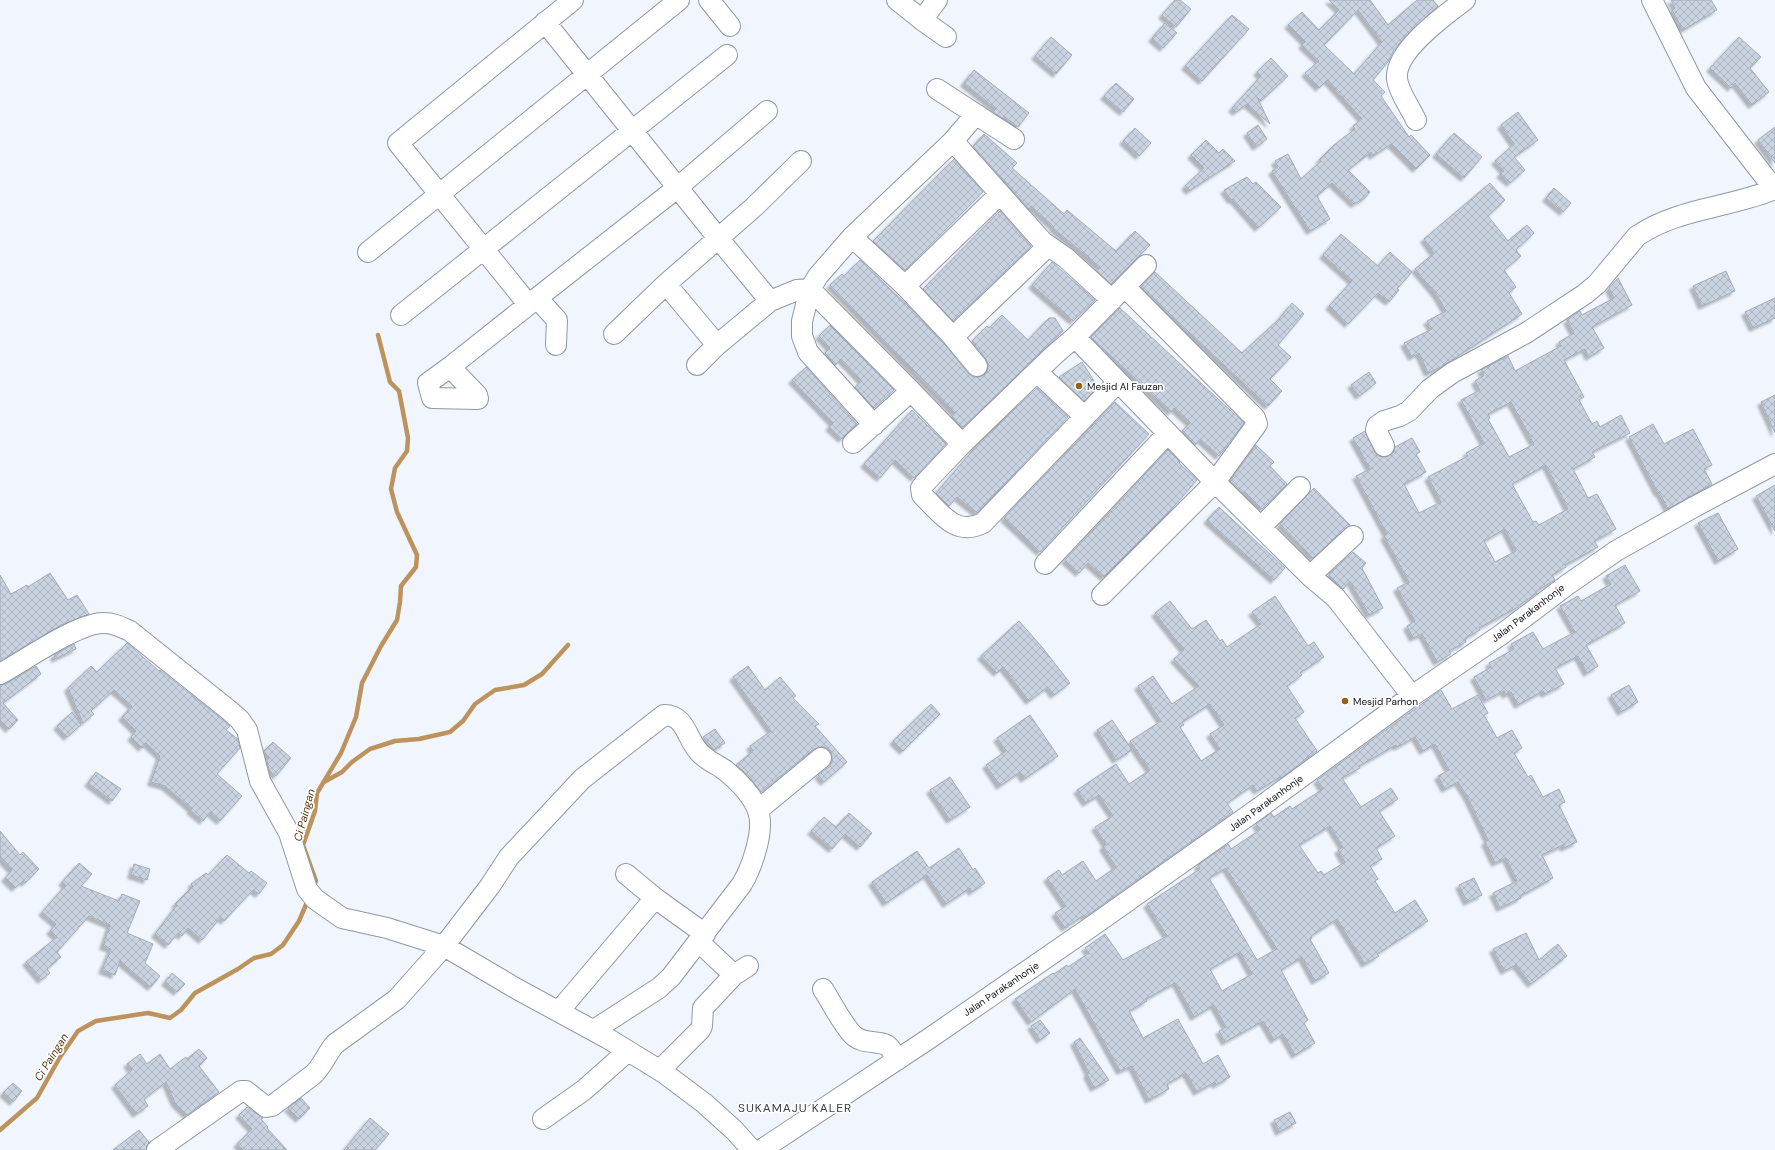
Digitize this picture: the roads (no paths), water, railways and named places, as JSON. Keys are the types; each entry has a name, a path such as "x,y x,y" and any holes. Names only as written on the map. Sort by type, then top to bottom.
{"street":[{"path":"556,345 557,320 532,301 483,250 398,143 572,0"},
{"path":"368,252 679,0"},
{"path":"709,0 730,26"},
{"path":"897,0 946,37"},
{"path":"922,20 936,0"},
{"path":"1416,120 1398,85 1397,77 1400,64 1417,40 1465,0"},
{"path":"1380,438 1377,426 1384,421 1400,416 1409,411 1430,389 1452,373 1526,333 1585,294 1597,284 1637,236 1643,232 1660,223 1681,216 1775,190 1696,88 1652,0"},
{"path":"545,22 677,188 770,301"},
{"path":"401,315 727,55"},
{"path":"937,89 1014,139"},
{"path":"450,367 677,188 767,111"},
{"path":"874,425 808,352 802,336 802,322 810,289 818,276 852,236 953,141 976,114"},
{"path":"953,141 999,195 1048,246 1118,294 1257,421 1256,427 1215,482 1102,595"},
{"path":"614,334 666,284 754,207 801,161"},
{"path":"905,286 999,195"},
{"path":"852,236 905,286 977,366"},
{"path":"953,338 1048,246"},
{"path":"1118,382 983,523 975,527 964,528 954,526 922,495 921,492 924,484 962,444 1075,337 1146,265"},
{"path":"666,284 717,345"},
{"path":"697,365 717,345 770,301 797,290 810,289 962,444"},
{"path":"1075,337 1215,482 1310,576 1336,598 1412,696"},
{"path":"1037,372 1085,417"},
{"path":"853,444 911,391"},
{"path":"1045,564 1168,433"},
{"name":"Jalan Parakanhonje","path":"761,1150 897,1060 1098,922 1259,808 1412,696 1496,638 1567,584 1616,551 1775,464"},
{"path":"1260,527 1300,488"},
{"path":"1310,576 1353,536"},
{"path":"0,674 72,632 89,625 103,623 116,624 130,631 230,711 240,720 247,730 260,781 289,833 311,894 342,918 387,928 444,946 517,989 594,1030 660,1070 704,1103 734,1130 752,1150"},
{"path":"157,1150 241,1091 246,1091 266,1107 272,1106 314,1074 320,1068 329,1050 335,1044 397,999 444,946 490,886 509,857 582,779 664,714 672,715 678,719 698,751 710,763 725,770 747,792 758,810 760,822 756,847 749,872 702,938 671,977 659,988 594,1030"},
{"path":"758,810 821,758"},
{"path":"626,874 741,970 703,1008 702,1026 700,1030 660,1070"},
{"path":"559,1011 655,898"},
{"path":"823,989 852,1034 860,1040 869,1043 884,1044 889,1047 897,1060"},
{"path":"543,1118 584,1090 628,1051"}],"waterway":[{"name":"Ci Paingan","path":"313,887 316,881 303,845 315,811 317,793 341,753 356,717 362,683 381,646 397,620 401,586 416,567 417,555 397,512 391,489 395,468 407,451 408,438 399,391 390,382 378,335"},
{"path":"324,782 342,772 352,762 370,749 395,741 419,739 450,732 463,721 475,704 495,690 524,685 542,674 568,645"},
{"name":"Ci Paingan","path":"0,1130 37,1098 60,1057 78,1031 96,1021 148,1013 170,1018 181,1010 195,993 238,969 254,958 271,954 283,945 299,921 308,900"}],"place":[{"name":"Mesjid Al Fauzan","path":"1079,386"},
{"name":"Mesjid Parhon","path":"1345,701"}],"district":[{"name":"SUKAMAJU KALER","path":"795,1108"}]}
